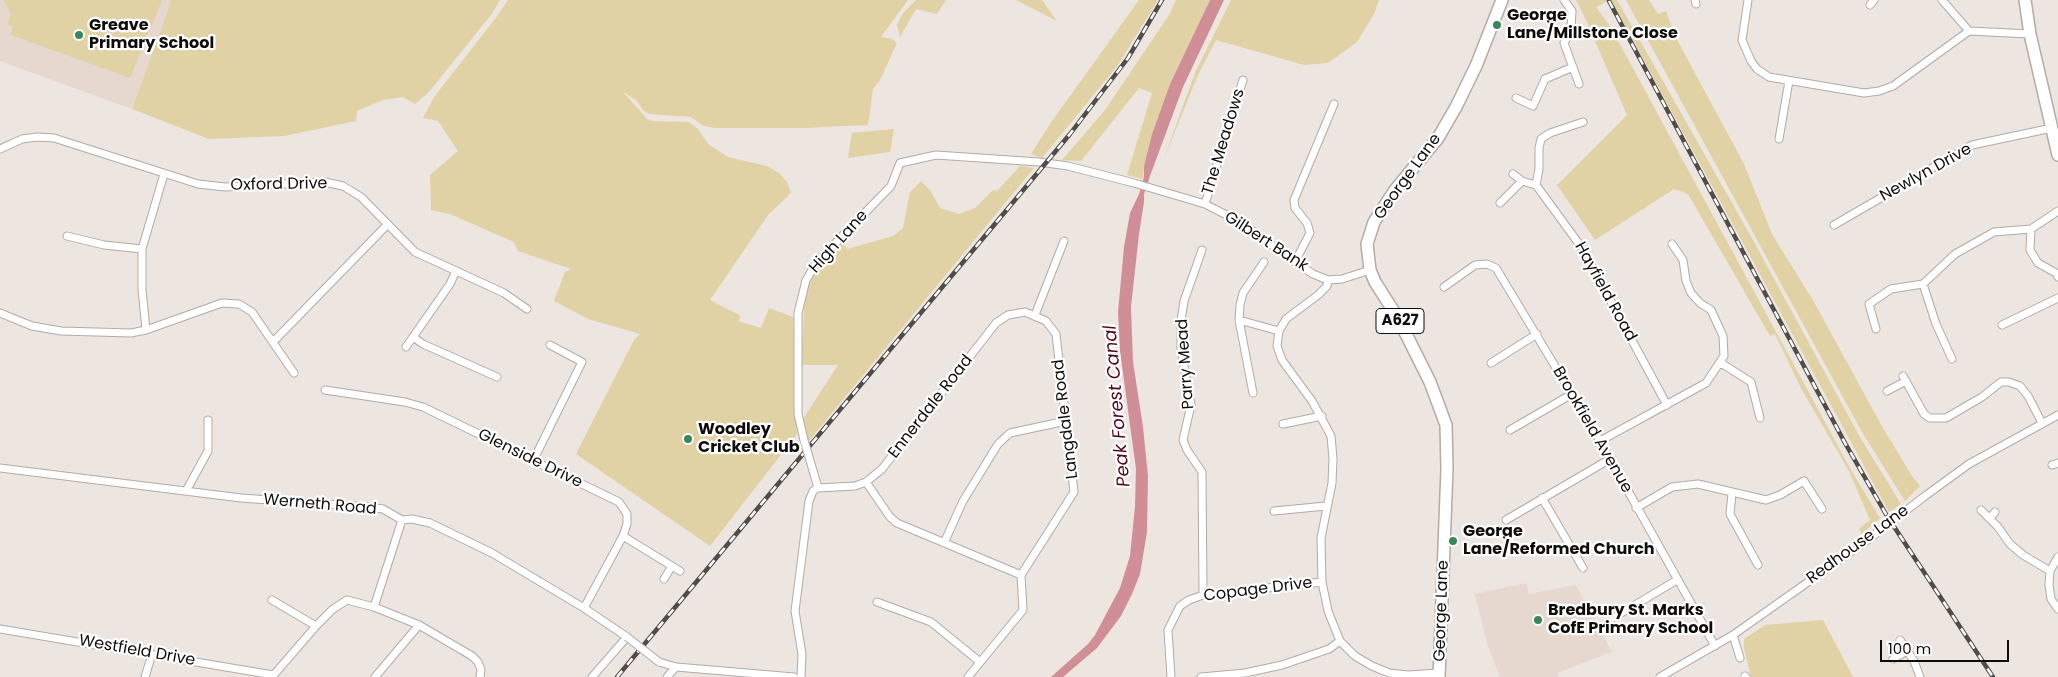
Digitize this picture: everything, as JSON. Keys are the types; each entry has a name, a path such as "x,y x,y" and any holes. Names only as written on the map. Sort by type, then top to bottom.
{"main road":[{"name":"George Lane","path":"1439,675 1447,468 1446,425 1430,382 1398,318 1375,282 1370,270 1367,244 1374,222 1394,190 1438,138 1456,107 1476,66 1502,0"},
{"path":"2025,0 2030,34 2058,155"}],"street":[{"path":"1564,0 1572,11 1571,30 1564,43 1579,84"},
{"path":"1748,0 1742,40 1751,61 1757,69 1769,77 1864,93 1879,91 1893,86 1969,31 2030,34"},
{"path":"1942,0 1969,31"},
{"path":"1516,98 1533,106 1545,79 1573,67"},
{"name":"The Meadows","path":"1205,204 1243,80"},
{"path":"1779,138 1789,81"},
{"path":"1295,262 1310,233 1307,224 1295,208 1294,200 1334,104"},
{"path":"1513,174 1522,181 1536,185 1539,169 1539,148 1542,139 1550,133 1583,122"},
{"name":"Newlyn Drive","path":"1834,225 1972,145 2052,128"},
{"name":"Oxford Drive","path":"0,149 22,139 37,137 54,138 198,184 225,187 325,182 344,186 361,197 415,252 504,293 527,309"},
{"name":"High Lane","path":"818,488 798,414 798,313 806,280 817,262 891,186 900,163 936,155 1039,162 1068,166 1134,183"},
{"path":"146,330 142,289 142,249 164,174"},
{"path":"1500,203 1522,181"},
{"name":"Gilbert Bank","path":"1134,183 1205,204 1242,223 1313,274 1328,280"},
{"name":"Hayfield Road","path":"1536,185 1582,248 1667,405"},
{"path":"1876,329 1869,304 1891,289 1923,284 1955,254 1994,232 2030,229 2058,211"},
{"path":"273,342 387,225"},
{"path":"2030,229 2030,250 2038,263 2056,273 2058,277"},
{"path":"67,236 104,244 142,249"},
{"path":"1035,315 1064,241"},
{"path":"1600,441 1706,383 1724,356 1723,336 1711,310 1700,303 1691,293 1686,281 1683,260 1672,244"},
{"name":"Parry Mead","path":"1202,250 1184,301 1181,321 1181,348 1192,406 1183,440 1187,450 1202,472 1203,595"},
{"path":"1253,393 1239,320 1243,293 1264,262"},
{"name":"Brookfield Avenue","path":"1444,287 1475,265 1487,264 1496,268 1600,441 1715,646"},
{"path":"1370,270 1342,279 1328,280 1327,286 1318,296 1286,319 1278,331 1277,346 1282,360 1322,416 1331,436 1334,459 1332,483 1320,538 1322,582 1328,611 1340,641 1355,656 1389,673 1439,675"},
{"path":"406,347 450,284 456,271"},
{"path":"1923,284 1936,324 1952,359"},
{"path":"2002,325 2058,298"},
{"path":"0,313 32,326 61,332 131,333 146,330 222,303 239,304 252,312 294,373"},
{"name":"Ennerdale Road","path":"866,482 882,469 996,323 1008,315 1025,312 1035,315"},
{"name":"Langdale Road","path":"1021,575 1074,492 1056,334 1046,321 1035,315"},
{"path":"1239,320 1278,331"},
{"path":"1492,364 1537,334"},
{"path":"413,337 423,344 497,377"},
{"path":"533,461 582,362 550,345"},
{"path":"1721,363 1751,382 1760,418"},
{"path":"1887,391 1905,379 1924,414 1930,418 1937,419 1946,418 1968,406 2000,382 2010,382 2020,386 2028,396 2042,423"},
{"name":"Glenside Drive","path":"326,390 405,402 423,407 619,502 627,514 627,524 623,536 584,608"},
{"path":"1510,430 1572,394"},
{"name":"Redhouse Lane","path":"1660,677 1733,636 1869,539 1969,464 2058,415"},
{"path":"1283,424 1322,416"},
{"path":"186,491 208,451 208,420"},
{"path":"944,543 963,502 998,444 1010,433 1066,421"},
{"path":"1506,520 1610,459"},
{"name":"Werneth Road","path":"0,468 241,498 370,508 382,510 402,520 421,520 492,552 584,608 627,637 659,662 676,668 794,677"},
{"path":"1636,508 1672,487 1698,484 1766,500 1780,495 1804,481 1822,509"},
{"path":"801,677 802,654 794,611 809,501 813,491 818,488 855,486 866,482 897,523 1021,575 1023,610 968,677"},
{"path":"1732,493 1730,514 1758,565"},
{"path":"1542,498 1583,568"},
{"path":"1274,511 1326,506"},
{"path":"1981,510 1993,515 2010,544 2022,555 2050,571"},
{"path":"374,607 402,520"},
{"path":"623,536 680,572"},
{"path":"2058,557 2050,571 2049,585 2051,599 2058,609"},
{"path":"664,579 672,566"},
{"path":"1613,618 1677,580"},
{"name":"Copage Drive","path":"1171,677 1168,630 1180,606 1189,600 1203,595 1322,582"},
{"path":"272,600 316,626"},
{"path":"272,676 333,608 347,600 374,607 419,625 472,656 478,662 481,670 480,677"},
{"path":"877,602 931,622 980,662"},
{"path":"374,677 419,625"},
{"name":"Westfield Drive","path":"0,629 272,676"},
{"path":"1733,636 1740,658"},
{"path":"592,677 627,637"},
{"path":"1900,640 1914,660 1920,677"},
{"path":"1201,677 1282,665 1328,649 1340,641"},
{"path":"1893,659 1907,651"},
{"path":"145,677 152,654"},
{"path":"667,677 676,668"}],"shaded area":[{"name":"Greave Primary School","path":"0,0 170,0 132,109 0,61"},
{"name":"Greave Primary School","path":"4,0 162,0 130,78 11,35 12,27 7,24 11,15"},
{"path":"170,0 500,0 491,15 429,92 415,104 403,97 383,100 357,111 356,121 284,136 209,139 132,109"},
{"path":"508,0 908,0 881,37 892,39 897,43 880,80 873,89 868,125 805,128 715,128 704,126 691,117 649,114 643,110 636,100 623,92 647,119 653,121 689,122 698,129 708,144 728,157 767,166 779,173 787,182 791,193 768,215 710,300 741,316 738,321 761,328 769,308 793,317 797,434 710,546 576,454 634,340 640,334 588,319 554,301 565,272 571,269 518,251 514,242 450,214 431,210 430,175 458,151 438,121 423,118 434,97"},
{"path":"916,0 946,0 937,14 916,9 900,37 897,25 903,13"},
{"path":"1016,0 1042,0 1057,21"},
{"path":"1139,0 1158,0 1118,65 1042,158 1031,154 1052,121"},
{"path":"1176,0 1210,0 1170,84 1152,134 1144,166 1143,179 1127,175 1152,93 1139,88 1081,161 1062,160 1105,110 1169,15"},
{"path":"1210,0 1224,0 1183,87 1150,176 1144,194 1139,234 1131,307 1133,362 1148,476 1147,532 1140,574 1121,616 1097,648 1063,677 1051,677 1088,644 1095,635 1120,588 1130,556 1135,506 1136,469 1120,351 1118,312 1124,247 1130,213 1139,194 1144,177 1144,166 1152,134 1170,84"},
{"path":"1231,0 1379,0 1374,14 1357,42 1328,63 1304,65 1216,40 1198,75 1163,161 1195,73"},
{"path":"1576,0 1610,0 1596,7 1610,26 1851,470 1880,518 1862,534 1859,529 1870,520 1849,471 1802,390 1775,334 1770,336 1688,194 1674,189 1595,240 1557,185 1627,115"},
{"path":"1611,0 1617,0 1753,240 1861,439 1901,504 1889,512"},
{"path":"1626,0 1649,0 1658,14 1666,11 1675,36 1744,164 1772,234 1814,302 1884,430 1920,486 1905,501 1862,432"},
{"path":"894,129 890,152 848,158 852,133"},
{"path":"1020,166 1034,168 808,442 803,419 838,365 802,365 804,303 808,286 821,263 842,241 847,249 893,236 903,228 910,192 921,181 930,190 940,208 959,214 975,208 993,190 997,191"},
{"name":"Bredbury St. Marks CofE Primary School","path":"1526,583 1529,594 1576,585 1612,652 1557,673 1559,677 1500,677 1488,646 1475,594"},
{"path":"1823,620 1853,677 1751,677 1744,648 1744,639 1765,625"}],"railway":[{"path":"617,677 1070,134 1128,58 1162,0"},
{"path":"1609,1 1845,443 1887,516 1993,677"}],"place":[{"name":"George Lane/Millstone Close","path":"1497,25"},
{"name":"Greave Primary School","path":"79,35"},
{"name":"Woodley Cricket Club","path":"688,439"},
{"name":"George Lane/Reformed Church","path":"1453,541"},
{"name":"Bredbury St. Marks CofE Primary School","path":"1538,620"}],"water label":[{"name":"Peak Forest Canal","path":"1118,406"}]}
